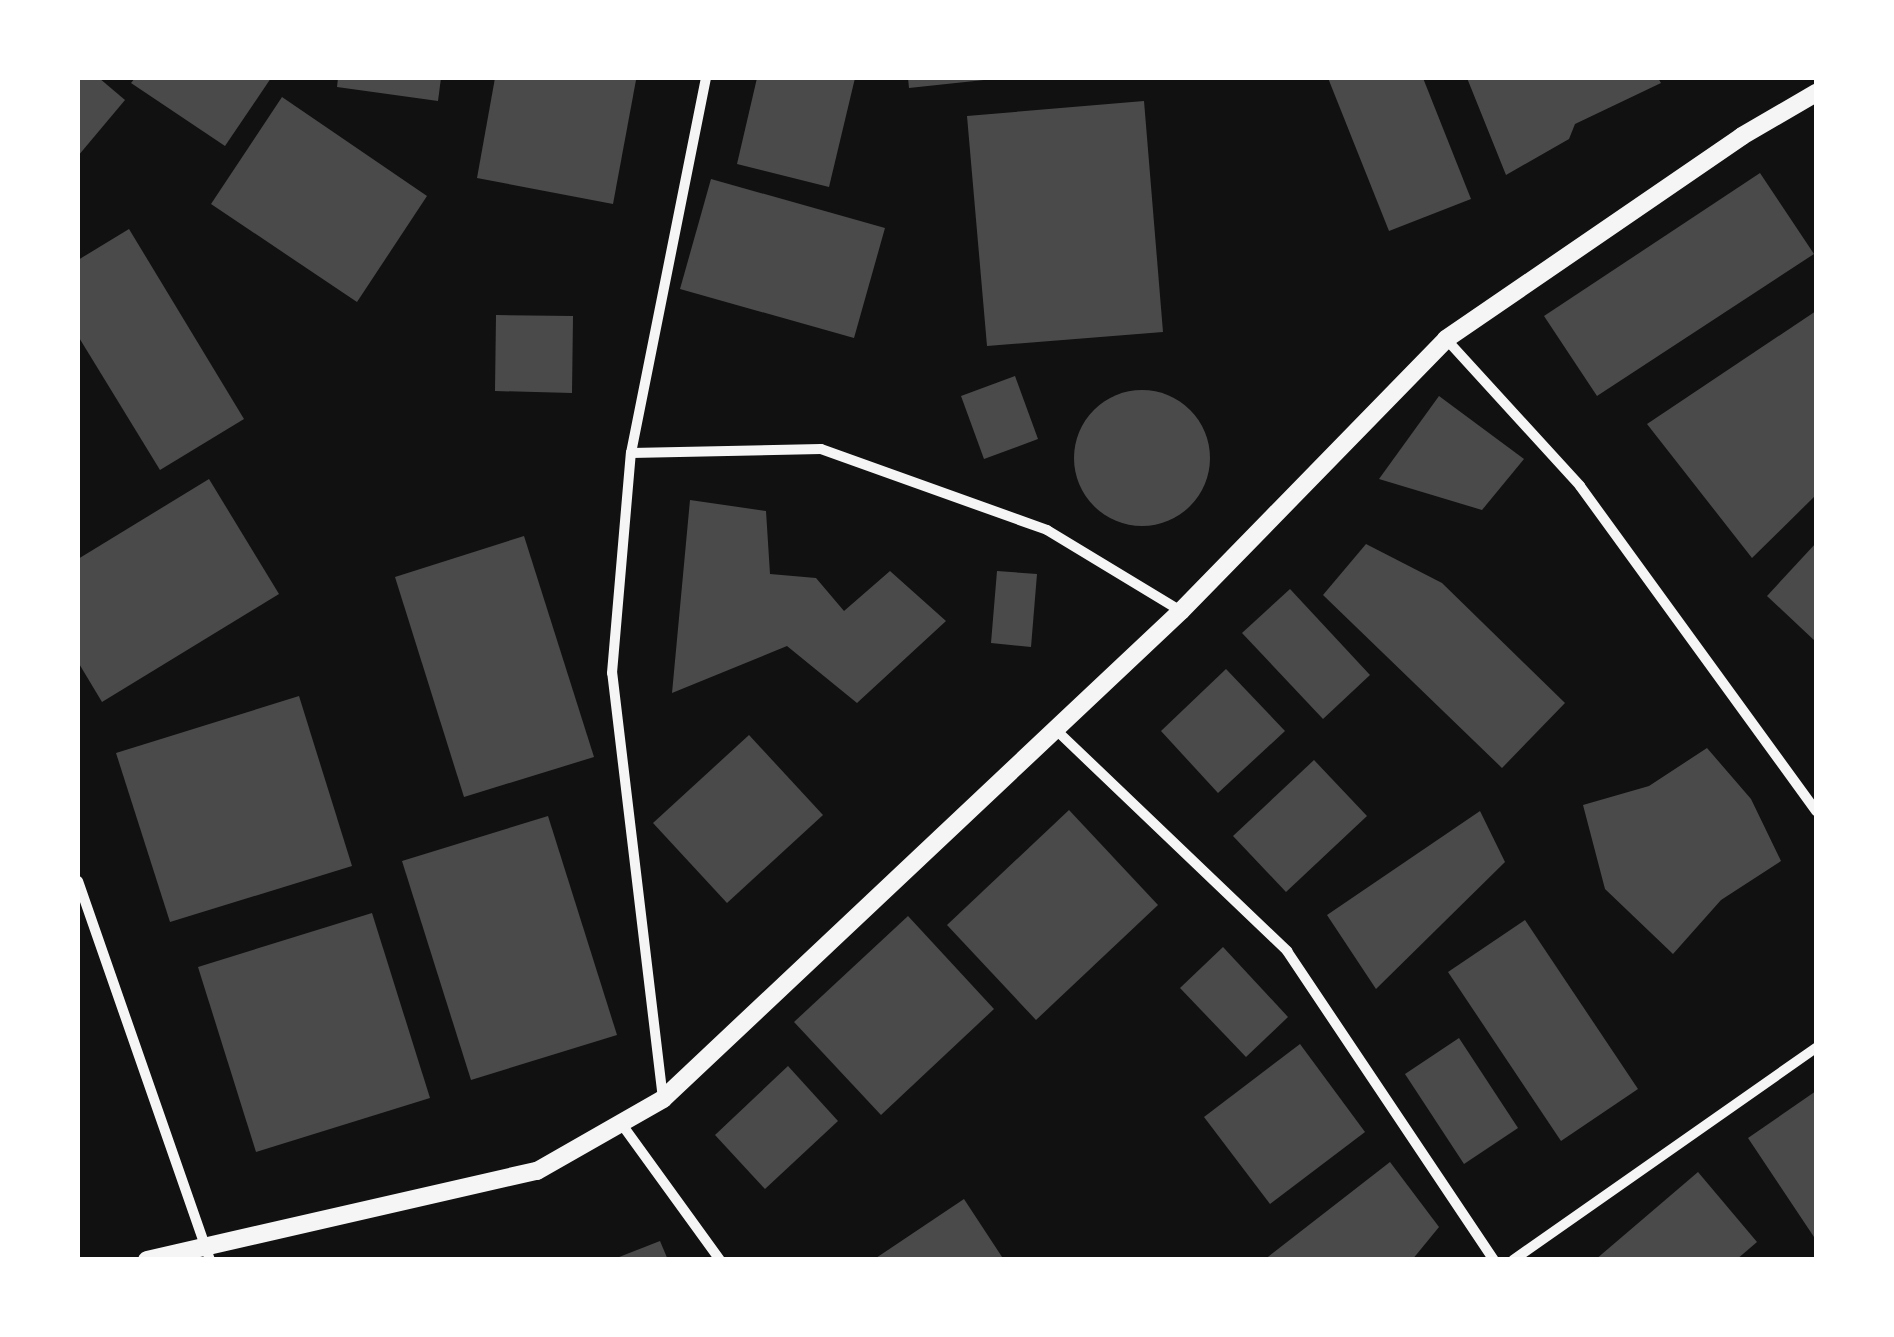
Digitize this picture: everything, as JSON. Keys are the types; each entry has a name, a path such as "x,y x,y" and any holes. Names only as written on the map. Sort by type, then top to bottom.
{"street":[{"path":"663,1098 612,673 631,453 706,78"},
{"path":"147,1260 209,1251 536,1171 623,1126 663,1098 1053,727 1181,611 1446,339 1742,136 1816,93"},
{"path":"1446,339 1580,486 1816,811"},
{"path":"631,453 821,449 1047,530 1181,611"},
{"path":"1053,727 1286,951 1494,1260"},
{"path":"78,881 209,1251"},
{"path":"1513,1260 1816,1048"},
{"path":"623,1126 720,1260"}],"building":[{"path":"78,78 99,78 125,100 78,156"},
{"path":"135,78 271,78 225,146 131,83"},
{"path":"338,78 441,78 438,101 337,87"},
{"path":"495,78 636,80 613,204 477,178"},
{"path":"757,78 855,78 829,187 737,164"},
{"path":"908,78 984,78 984,80 909,88"},
{"path":"1328,78 1423,78 1471,199 1389,231"},
{"path":"1467,78 1658,78 1661,83 1575,124 1569,139 1506,175"},
{"path":"282,97 427,196 357,302 211,204"},
{"path":"1144,101 1163,332 987,346 967,116"},
{"path":"1760,173 1814,254 1597,396 1544,316"},
{"path":"711,179 885,228 854,338 680,289"},
{"path":"129,229 244,419 160,470 78,336 78,260"},
{"path":"1816,311 1816,495 1752,558 1647,424"},
{"path":"496,315 573,316 572,393 495,391"},
{"path":"1015,376 1038,439 984,459 961,396"},
{"path":"1142,390 1168,395 1190,410 1205,432 1210,458 1205,484 1190,506 1168,521 1142,526 1116,521 1094,506 1079,484 1074,458 1079,432 1094,410 1116,395"},
{"path":"1439,396 1524,459 1482,510 1379,479"},
{"path":"209,479 279,594 102,702 78,662 78,559"},
{"path":"690,500 766,511 770,574 816,578 844,611 890,571 946,621 857,703 787,646 672,693"},
{"path":"524,536 594,757 464,797 395,577"},
{"path":"1816,543 1816,642 1767,596"},
{"path":"1366,544 1442,583 1565,703 1502,768 1323,595"},
{"path":"997,571 1037,574 1031,647 991,643"},
{"path":"1290,589 1370,675 1323,719 1242,633"},
{"path":"1226,669 1285,731 1218,793 1161,731"},
{"path":"299,696 352,866 170,922 116,753"},
{"path":"749,735 823,815 727,903 653,823"},
{"path":"1707,748 1751,799 1781,861 1721,900 1673,954 1605,889 1583,805 1649,786"},
{"path":"1314,760 1367,816 1286,892 1233,836"},
{"path":"1069,810 1158,905 1036,1020 947,925"},
{"path":"1480,811 1505,862 1376,989 1327,915"},
{"path":"548,816 617,1035 471,1080 402,861"},
{"path":"372,913 430,1098 256,1152 198,967"},
{"path":"908,916 994,1009 881,1115 794,1022"},
{"path":"1525,920 1638,1089 1561,1141 1448,972"},
{"path":"1223,947 1288,1017 1246,1057 1180,988"},
{"path":"1459,1038 1518,1128 1464,1164 1405,1074"},
{"path":"1300,1044 1365,1132 1270,1204 1204,1117"},
{"path":"788,1066 838,1121 765,1189 715,1135"},
{"path":"1816,1091 1816,1240 1748,1138"},
{"path":"1390,1162 1439,1227 1412,1260 1264,1260"},
{"path":"1698,1172 1757,1242 1736,1260 1595,1260"},
{"path":"964,1199 1004,1260 873,1260"},
{"path":"660,1241 668,1260 614,1260 614,1259"}]}
